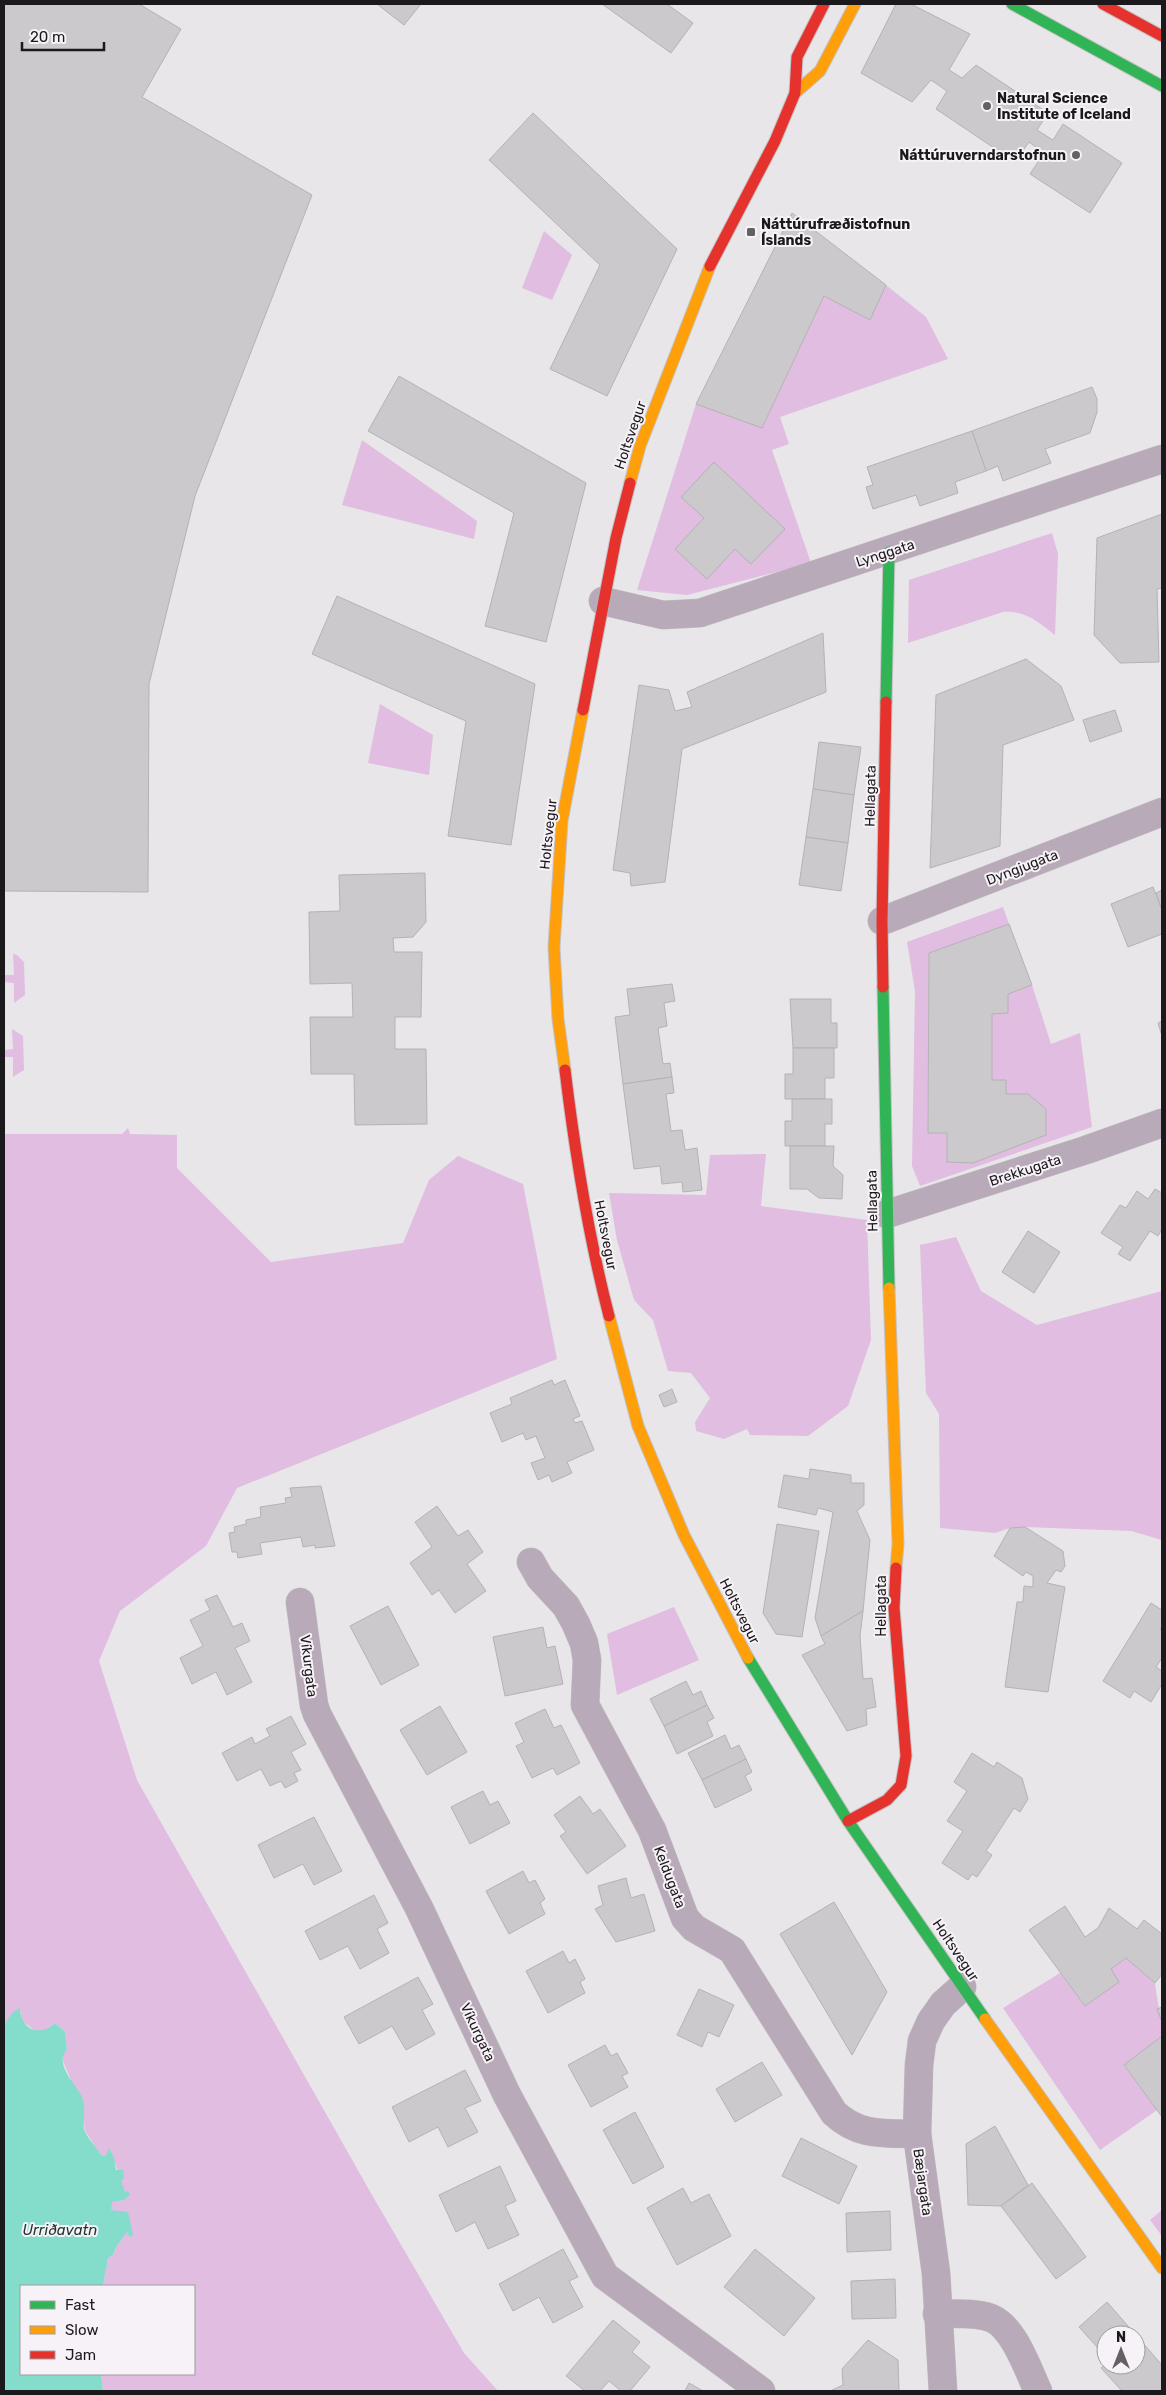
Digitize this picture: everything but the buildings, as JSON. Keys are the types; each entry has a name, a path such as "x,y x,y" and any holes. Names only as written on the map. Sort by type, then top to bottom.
{"street":[{"name":"Holtsvegur","path":"824,4 797,57 795,93 775,141 714,256 640,446 616,538 562,821 554,947 559,1028 572,1129 592,1248 638,1426 684,1535 749,1661 848,1821 962,1987 1162,2268"},
{"name":"Holtsvegur","path":"795,93 820,70 854,4"},
{"path":"1012,4 1162,86"},
{"path":"1103,4 1162,36"},
{"name":"Lynggata","path":"603,601 663,615 700,613 889,552 1162,459"},
{"name":"Hellagata","path":"848,1821 886,1800 902,1786 906,1756 894,1608 898,1544 891,1373 882,921 889,552"},
{"name":"Dyngjugata","path":"882,921 1162,812"},
{"name":"Brekkugata","path":"887,1214 1086,1150 1162,1123"},
{"name":"Keldugata","path":"531,1562 540,1578 566,1606 576,1624 584,1643 587,1660 585,1705 652,1830 685,1918 694,1928 732,1950 834,2113 855,2129 871,2133 917,2134"},
{"name":"Víkurgata","path":"300,1602 314,1705 317,1714 419,1908 508,2094 605,2276 761,2391"},
{"name":"Bæjargata","path":"943,2391 936,2274 917,2134 922,2042 933,2018 943,2004 962,1987"},
{"path":"937,2314 974,2315 990,2318 1002,2324 1012,2337 1038,2391"}],"shaded area":[{"path":"544,231 572,255 552,300 522,288"},
{"path":"886,285 926,317 948,359 780,417 789,444 772,450 811,563 687,595 637,590 696,404 762,428 824,296 869,319"},
{"path":"362,440 477,521 474,539 342,505"},
{"path":"1052,533 1058,554 1055,635 1037,621 1025,615 1003,612 908,643 909,580"},
{"path":"380,704 433,735 429,775 368,763"},
{"path":"1003,907 1009,924 929,953 928,1133 947,1133 947,1162 973,1163 1046,1109 1028,1094 1006,1094 1006,1080 992,1080 992,1014 1008,1013 1008,994 1032,985 1051,1044 1080,1033 1092,1127 920,1186 912,1166 915,991 907,942"},
{"path":"13,954 17,955 24,962 25,995 14,1003 14,983 4,982 4,975 14,975"},
{"path":"12,1029 23,1036 24,1070 13,1077 13,1057 4,1057 4,1050 13,1049"},
{"path":"128,1128 130,1134 177,1135 177,1168 271,1262 403,1243 429,1180 458,1156 523,1184 557,1359 237,1488 206,1546 120,1611 99,1661 137,1780 372,2195 464,2353 498,2391 103,2391 101,2375 195,2375 195,2285 103,2285 108,2258 113,2255 116,2247 127,2232 133,2235 111,2210 111,2202 124,2200 121,2183 110,2153 106,2156 101,2155 85,2131 82,2097 73,2085 63,2061 63,2053 67,2049 65,2032 55,2023 47,2030 37,2032 22,2021 20,2009 4,2025 4,1134 122,1134"},
{"path":"766,1154 761,1206 867,1220 871,1340 848,1406 808,1436 750,1435 747,1429 724,1439 696,1431 695,1422 710,1398 691,1373 668,1371 653,1320 634,1300 617,1240 609,1193 706,1195 710,1155"},
{"path":"956,1237 981,1291 1037,1325 1162,1291 1162,1540 1131,1531 1025,1527 1010,1528 995,1533 940,1528 939,1414 926,1393 920,1245"},
{"path":"674,1607 699,1660 617,1695 607,1634"},
{"path":"1126,1958 1155,1983 1162,2036 1124,2066 1157,2110 1100,2150 1003,2008 1060,1973 1085,2006 1118,1983 1111,1969"},
{"path":"1162,2210 1162,2236 1150,2220"}],"water":[{"name":"Urriðavatn","path":"20,2008 23,2021 32,2029 43,2030 55,2023 65,2032 67,2049 63,2055 64,2068 82,2097 85,2132 101,2155 106,2156 109,2148 114,2158 116,2170 123,2170 124,2178 121,2181 125,2192 128,2191 130,2195 124,2200 112,2202 111,2210 128,2212 133,2235 130,2237 127,2232 116,2247 113,2255 108,2258 103,2285 20,2285 20,2375 101,2375 103,2391 4,2391 4,2025 12,2013"}],"traffic: fast":[{"path":"1012,4 1162,86"},
{"path":"886,702 889,552"},
{"path":"883,987 889,1288"},
{"path":"748,1658 848,1821 985,2019"}],"traffic: slow":[{"path":"795,93 820,71 855,4"},
{"path":"630,483 640,446 710,266"},
{"path":"565,1070 558,1019 554,947 562,821 583,710"},
{"path":"889,1288 898,1544 896,1568"},
{"path":"609,1316 638,1426 684,1535 748,1658"},
{"path":"985,2019 1162,2268"}],"traffic: jam":[{"path":"710,266 775,141 795,93 797,57 824,4"},
{"path":"1103,4 1162,36"},
{"path":"583,710 616,538 630,483"},
{"path":"883,987 882,921 886,702"},
{"path":"565,1070 583,1194 609,1316"},
{"path":"848,1821 887,1800 901,1785 906,1756 894,1608 896,1568"}],"place":[{"name":"Natural Science Institute of Iceland","path":"987,106"},
{"name":"Náttúruverndarstofnun","path":"1076,155"},
{"name":"Náttúrufræðistofnun Íslands","path":"751,232"}]}
